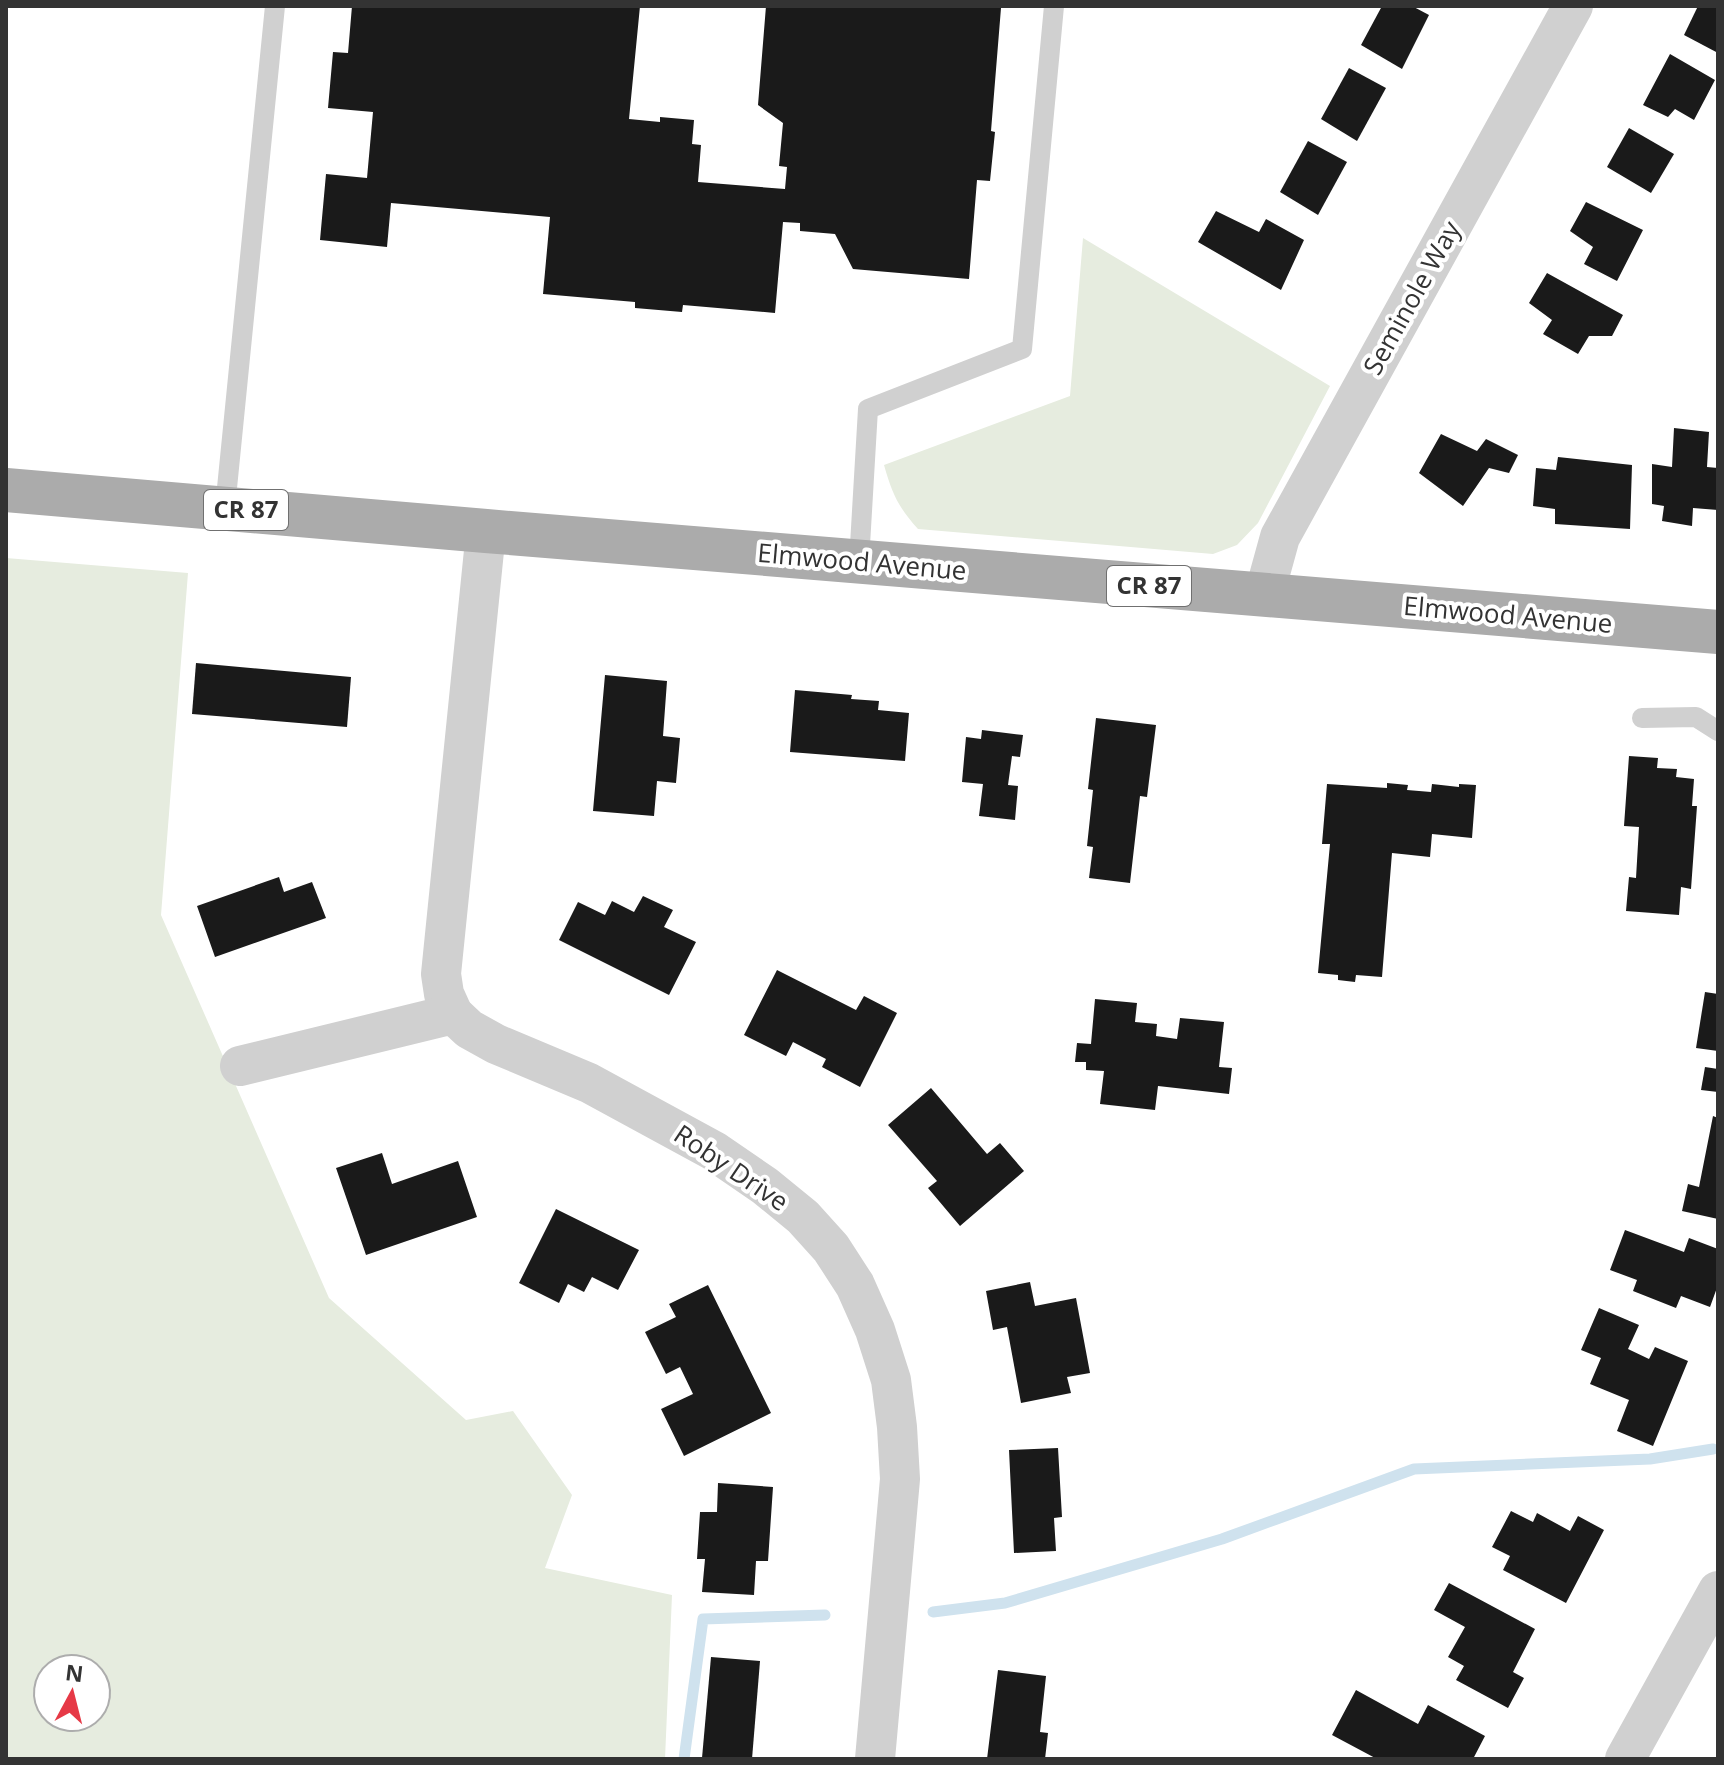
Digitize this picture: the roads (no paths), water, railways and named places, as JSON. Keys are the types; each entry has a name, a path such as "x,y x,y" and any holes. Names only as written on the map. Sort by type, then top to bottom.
{"main road":[{"name":"Elmwood Avenue","path":"6,490 1718,632"}],"street":[{"name":"Seminole Way","path":"1264,595 1280,537 1573,6"},
{"path":"240,1066 453,1014 444,994 441,974 486,531"},
{"name":"Roby Drive","path":"453,1014 469,1029 496,1044 602,1089 740,1168 803,1217 831,1248 855,1285 875,1330 891,1380 900,1479 875,1759"},
{"path":"1625,1759 1718,1591"}],"lane":[{"path":"225,508 275,6"},
{"path":"859,562 868,409 1022,349 1054,6"},
{"path":"1642,718 1696,717 1718,731"}],"waterway":[{"path":"933,1612 1005,1603 1222,1539 1414,1469 1650,1459 1713,1449"},
{"path":"684,1759 703,1619 825,1615"}]}
